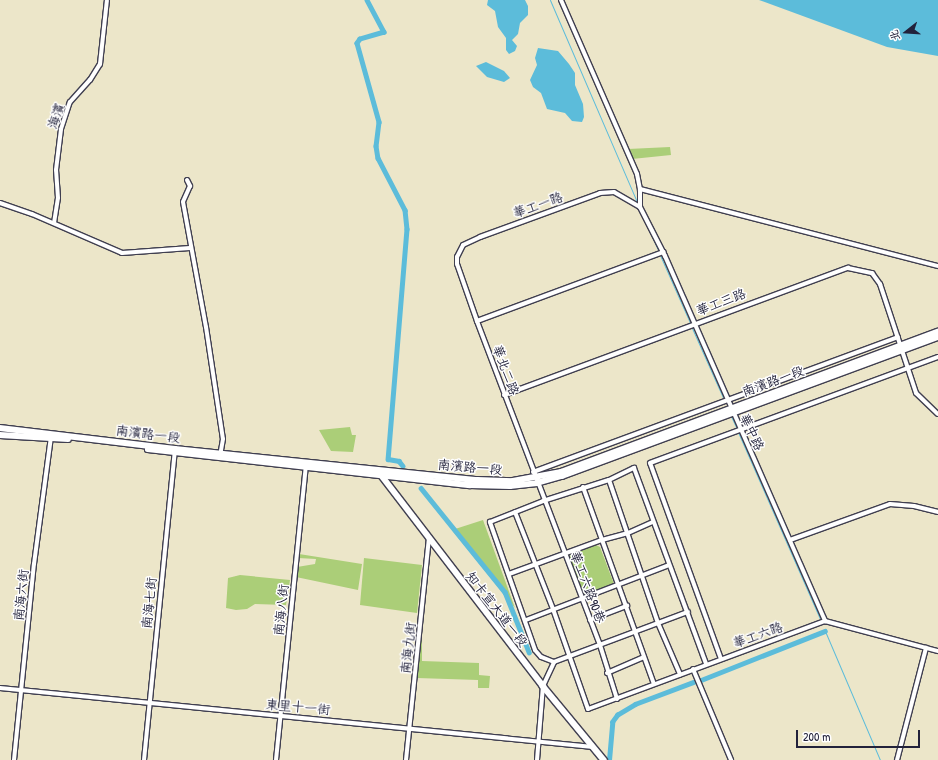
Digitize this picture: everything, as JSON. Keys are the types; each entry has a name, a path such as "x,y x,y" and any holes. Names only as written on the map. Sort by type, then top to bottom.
{"main road":[{"name":"南濱路一段","path":"900,349 938,332"},
{"name":"南濱路一段","path":"0,428 174,451 220,454 379,470 492,486 536,480 561,472 900,349 938,337"},
{"name":"南濱路一段","path":"0,435 51,435"},
{"name":"知卡宣大道一段","path":"379,470 429,538 543,686 604,760"}],"street":[{"name":"海濱","path":"54,223 58,198 56,170 61,129 70,102 90,80 100,64 107,0"},
{"name":"華中路","path":"561,0 640,183 640,207 664,252 731,411 825,621"},
{"path":"187,180 190,186 183,202 190,248 204,311 223,439 220,454"},
{"path":"640,189 938,266"},
{"name":"華工一路","path":"457,264 460,249 469,242 600,193 614,192 640,207"},
{"path":"0,203 54,223 122,253 190,248"},
{"path":"477,321 664,252"},
{"name":"華北二路","path":"457,264 536,480"},
{"name":"華工三路","path":"504,395 695,323 848,268 872,273 880,284 898,337 900,349 916,392 938,414"},
{"path":"533,472 898,337"},
{"path":"721,659 649,467 650,463 938,357"},
{"name":"南海六街","path":"14,760 34,564 51,435"},
{"name":"南海七街","path":"144,760 174,451"},
{"name":"南海八街","path":"276,760 306,463"},
{"path":"688,612 554,662 541,657 535,650 510,574 490,522 543,501 583,487 609,480 634,468 669,565 688,612 706,664"},
{"name":"華工六路90巷","path":"536,480 600,645 607,673 617,699"},
{"path":"609,480 658,623 680,674"},
{"path":"583,487 654,684"},
{"path":"790,540 890,504 914,506 938,512"},
{"path":"515,512 553,609 569,657"},
{"path":"510,574 602,540 628,533 653,522"},
{"name":"南海九街","path":"406,760 429,538"},
{"path":"526,620 643,577 669,565"},
{"path":"590,620 627,606"},
{"path":"825,621 938,651"},
{"name":"華工六路","path":"569,657 588,709 692,669 825,621"},
{"path":"897,760 926,648"},
{"path":"607,673 644,657"},
{"path":"536,760 543,686 554,662"},
{"path":"692,669 731,760"},
{"name":"東里十一街","path":"0,688 594,747"}],"green space":[{"path":"670,147 671,155 632,159 628,149"},
{"path":"350,427 352,435 356,435 353,452 331,451 319,430"},
{"path":"483,520 515,608 452,530"},
{"path":"596,545 600,547 614,584 582,596 567,555"},
{"path":"299,554 362,564 358,590 296,577 297,567 315,564 316,559 298,558"},
{"path":"364,558 422,565 417,613 360,605"},
{"path":"240,575 290,580 286,605 255,604 247,609 236,610 226,608 228,578"},
{"path":"418,640 422,640 422,661 479,663 479,675 490,676 489,688 478,688 478,680 417,678"}],"water":[{"path":"488,0 525,0 528,6 528,15 520,23 518,34 512,40 517,46 515,51 509,54 506,50 506,38 498,27 495,11 487,5"},
{"path":"759,0 938,0 938,56 887,47"},
{"path":"538,48 558,51 575,73 575,85 583,104 584,117 582,122 572,121 565,113 547,109 541,93 533,87 530,80 537,65 535,58"},
{"path":"486,62 504,71 510,78 504,82 487,77 476,66"}],"waterway":[{"path":"367,0 384,32 360,39 357,43 379,122 376,146 378,158 405,210 407,229 388,459 399,461 403,466"},
{"path":"550,0 638,204"},
{"path":"647,226 659,252"},
{"path":"660,255 691,325"},
{"path":"692,328 724,400"},
{"path":"731,416 737,429"},
{"path":"738,432 820,619"},
{"path":"421,488 505,592 529,652"},
{"path":"825,631 880,760"},
{"path":"701,680 825,631"},
{"path":"609,760 612,722 617,715 635,704 696,681"}]}
